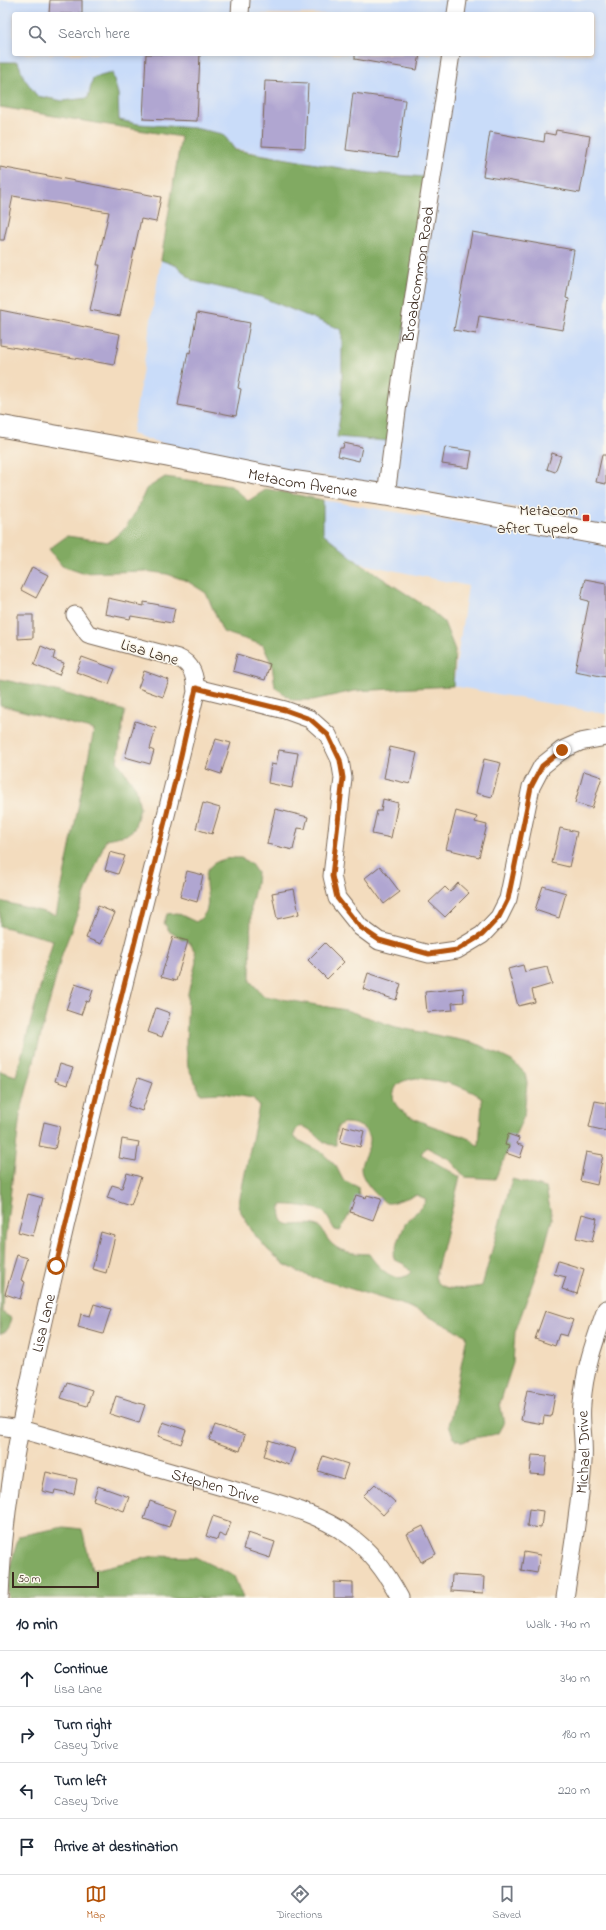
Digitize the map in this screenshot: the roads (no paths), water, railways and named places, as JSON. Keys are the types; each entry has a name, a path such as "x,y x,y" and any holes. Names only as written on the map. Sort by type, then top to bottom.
{"main road":[{"name":"Metacom Avenue","path":"0,426 167,456 291,482 386,495 606,535"}],"street":[{"path":"240,12 241,0"},
{"path":"456,12 458,0"},
{"name":"Broadcommon Road","path":"386,495 403,365 451,56"},
{"name":"Lisa Lane","path":"0,1598 6,1517 20,1429 86,1137 178,769 196,688 195,675 186,661 88,634 75,615"},
{"path":"196,688 285,710 310,719 328,735 340,760 343,778 332,876 337,898 360,927 379,940 429,954 457,950 482,935 499,917 508,899 531,787 542,766 562,750 580,742 606,737"},
{"name":"Michael Drive","path":"565,1598 577,1521 583,1460 582,1409 584,1381 590,1355 606,1309"},
{"name":"Stephen Drive","path":"0,1426 20,1429 274,1503 325,1521 349,1535 360,1545 376,1562 400,1598"}],"place":[{"name":"Metacom after Tupelo","path":"586,518"}]}
